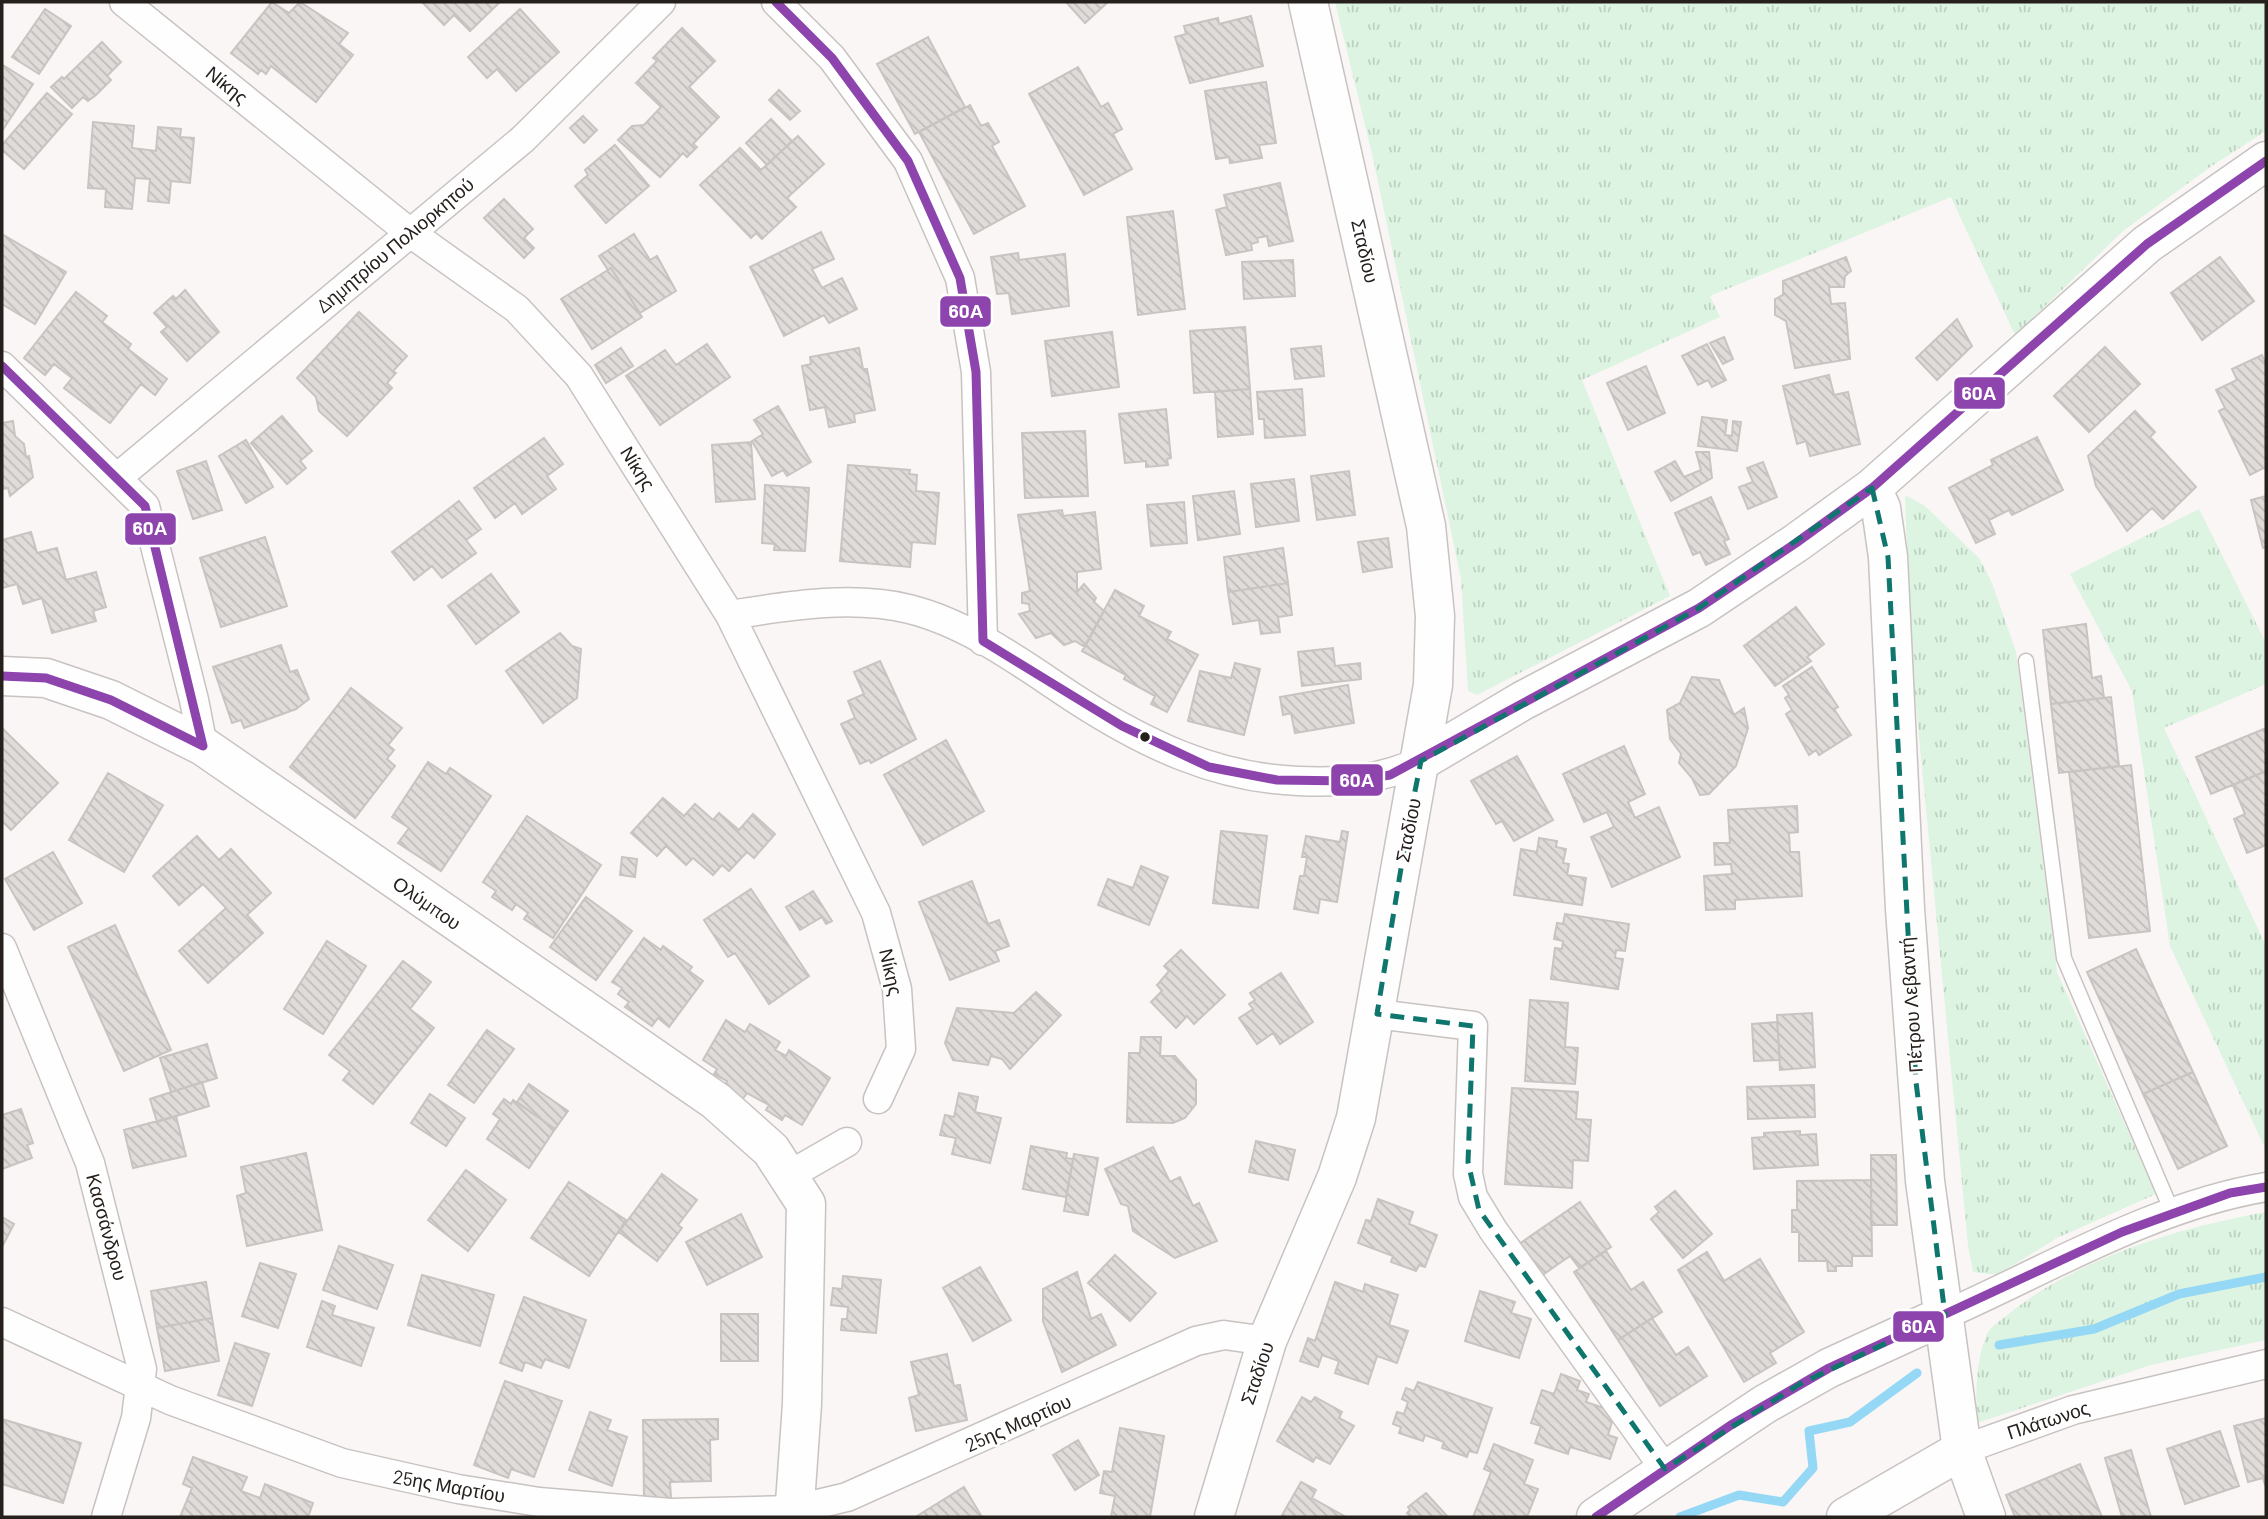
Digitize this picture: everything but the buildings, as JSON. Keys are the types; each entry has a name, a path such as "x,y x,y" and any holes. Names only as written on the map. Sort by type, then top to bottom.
{"street":[{"name":"Νίκης","path":"124,2 408,232 517,309 579,376 730,615 876,913 897,989 901,1048 878,1099"},
{"name":"Δημητρίου Πολιορκητού","path":"118,477 556,109 662,2"},
{"path":"776,2 832,58 908,161 961,278 976,372 983,641"},
{"name":"Σταδίου","path":"1214,1517 1267,1341 1347,1149 1377,1014 1431,708 1435,647 1426,526 1308,2"},
{"path":"730,615 812,604 884,605 924,614 983,641 1122,726 1185,758 1223,772 1277,780 1352,781 1390,775 1421,761 1522,701 1699,608 1872,488 2147,244 2266,161"},
{"path":"2,366 145,506 194,700 202,746"},
{"name":"Πέτρου Λεβαντή","path":"1872,488 1881,508 1888,557 1916,1082 1925,1181 1962,1450 1986,1517"},
{"name":"Ολύμπου","path":"2,676 46,678 111,700 202,746 716,1101 771,1150 797,1190"},
{"name":"Κασσάνδρου","path":"2,948 90,1163 142,1369 136,1418 106,1517"},
{"path":"1377,1014 1473,1026 1468,1162 1473,1197 1493,1230 1665,1469"},
{"path":"793,1514 802,1404 797,1190 847,1142"},
{"path":"1596,1517 1665,1469 1800,1384 2122,1233 2230,1193 2266,1187"},
{"name":"25ης Μαρτίου","path":"2,1322 141,1388 342,1463 538,1510 670,1513 793,1514 828,1504 868,1489 1196,1341 1224,1335 1267,1341"},
{"name":"Πλάτωνος","path":"1846,1517 1962,1450 2073,1410 2266,1364"}],"lane":[{"path":"2026,660 2064,958 2173,1214"}],"highlighted area":[{"path":"1872,488 1888,557 1916,1082 1945,1315 1800,1384 1665,1469 1479,1210 1468,1162 1473,1026 1377,1014 1421,761 1699,608"}],"green space":[{"path":"1335,2 2266,2 2266,131 2213,165 2123,231 2015,335 1951,197 1710,296 1720,317 1582,380 1670,596 1477,695 1468,691 1461,579 1373,158"},
{"path":"1905,495 1925,506 1979,558 1992,583 2016,652 2057,972 2156,1194 2057,1238 1997,1275 1973,1272 1968,1245 1910,643"},
{"path":"2199,509 2266,643 2266,684 2164,728 2266,946 2266,1150 2170,946 2132,691 2070,574"},
{"path":"2266,1212 2266,1340 2151,1365 1977,1423 1978,1367 1987,1334 1995,1324 2064,1278 2129,1248 2198,1227"}],"waterway":[{"path":"1999,1345 2094,1329 2179,1294 2266,1277"},
{"path":"1680,1517 1739,1495 1783,1502 1813,1468 1809,1431 1850,1422 1917,1373"}],"transit line":[{"name":"60Α","path":"776,2 832,58 908,161 960,278 976,372 983,641 1122,726 1209,767 1277,780 1352,781 1390,775 1699,608 1872,488 2147,244 2266,161"},
{"name":"60Α","path":"2,366 145,506 203,746"},
{"name":"60Α","path":"2,676 46,678 111,700 203,746"},
{"name":"60Α","path":"1596,1517 1731,1425 1829,1368 2122,1232 2230,1193 2266,1187"}]}
